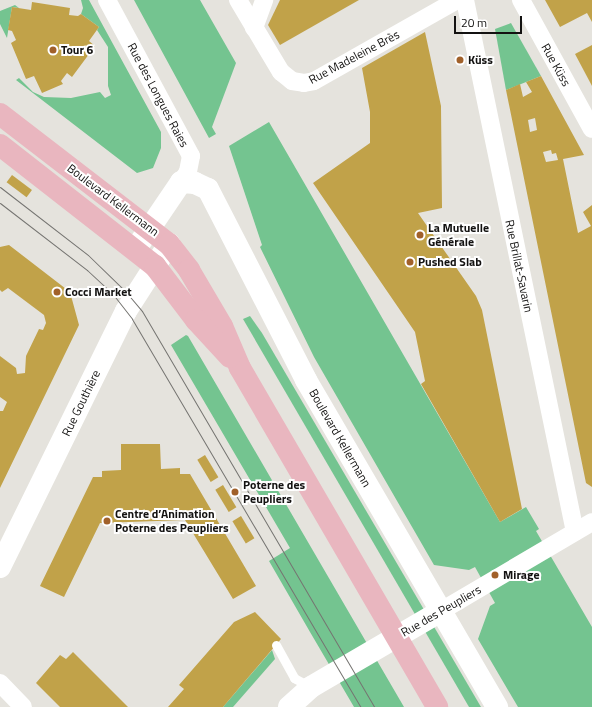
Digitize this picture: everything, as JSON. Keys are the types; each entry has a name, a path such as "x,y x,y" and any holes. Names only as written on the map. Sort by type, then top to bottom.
{"main road":[{"name":"Boulevard Kellermann","path":"0,114 169,244 213,309 240,368 436,707"},
{"name":"Boulevard Kellermann","path":"0,145 155,266 196,320 240,368"},
{"name":"Rue des Longues Raies","path":"135,250 181,182"},
{"name":"Boulevard Kellermann","path":"181,182 202,186 213,197 282,337 497,707"},
{"name":"Rue Gouthière","path":"0,567 126,311 169,244"},
{"name":"Rue des Peupliers","path":"289,707 311,687 441,611"}],"street":[{"name":"Rue des Longues Raies","path":"107,0 191,156 188,172 181,182"},
{"name":"Rue Madeleine Brès","path":"238,0 281,72 292,81 304,83 314,81 457,0"},
{"path":"254,28 264,0"},
{"name":"Rue Brillat-Savarin","path":"464,0 575,532"},
{"name":"Rue Küss","path":"521,0 592,129"},
{"name":"Rue des Peupliers","path":"441,611 592,522"},
{"path":"0,684 23,707"}],"lane":[{"path":"276,645 294,678 311,687"}],"green space":[{"path":"81,0 89,0 161,132 161,148 153,168 137,173 16,80 19,78 33,92 44,97 71,98 100,92 105,98 111,95 108,86 108,47 97,30 99,27 81,14 83,8"},
{"path":"134,0 200,0 236,63 212,127 216,134 209,138"},
{"path":"15,5 19,8 12,7 7,38 0,24 0,11"},
{"path":"511,23 541,76 506,90 495,29"},
{"path":"269,122 500,522 526,507 539,529 536,531 592,627 592,707 518,707 478,639 490,606 495,603 475,567 469,570 434,565 314,357 260,247 262,245 229,146"},
{"path":"250,316 262,333 481,707 469,707 243,319"},
{"path":"186,335 188,336 404,707 354,707 310,632 269,561 290,548 171,345"},
{"path":"272,650 275,659 233,707 223,707"}],"building":[{"path":"280,0 359,0 280,45 268,25"},
{"path":"545,0 592,0 592,22 587,13 560,27"},
{"name":"Tour 6","path":"32,2 70,8 69,15 78,16 81,14 99,27 89,41 95,46 72,77 67,73 61,81 63,84 42,93 34,76 26,79 11,43 16,40 12,31 8,30 12,7 31,10"},
{"name":"Pushed Slab","path":"425,32 441,106 442,208 418,213 476,296 482,310 522,509 500,522 421,384 425,381 415,332 313,183 370,143 370,112 362,68"},
{"path":"592,45 592,86 575,54"},
{"path":"541,76 584,155 563,159 578,233 591,226 583,212 592,205 592,487 586,483 506,90 520,84 523,97 532,92 526,82","holes":["535,118 537,130 530,132 528,120","551,150 552,154 556,153 558,160 546,162 543,152"]},
{"path":"12,175 32,190 27,197 7,182"},
{"path":"9,245 70,292 79,325 0,488 0,411 3,411 7,402 0,397 0,356 16,368 17,374 25,373 26,356 39,329 43,330 46,323 44,315 8,288 2,292 0,290 0,247"},
{"name":"Centre d’Animation Poterne des Peupliers","path":"121,444 160,444 161,469 180,468 180,474 190,474 256,586 233,599 185,520 100,523 64,597 40,586 93,477 102,477 102,471 121,470"},
{"path":"205,455 218,477 211,482 197,460"},
{"path":"223,485 236,507 229,512 215,490"},
{"path":"241,516 254,538 246,543 232,521"},
{"path":"255,612 281,639 223,707 168,707 184,689 179,685 234,622"},
{"path":"73,652 128,707 60,707 36,683 60,655 66,659"}],"tram line":[{"path":"0,187 88,255 126,292 142,311 374,707"},
{"path":"0,203 87,270 112,293 132,319 361,707"}],"place":[{"name":"Tour 6","path":"53,50"},
{"name":"Küss","path":"460,60"},
{"name":"La Mutuelle Générale","path":"420,235"},
{"name":"Pushed Slab","path":"410,262"},
{"name":"Cocci Market","path":"57,292"},
{"name":"Poterne des Peupliers","path":"235,492"},
{"name":"Centre d’Animation Poterne des Peupliers","path":"107,521"},
{"name":"Mirage","path":"495,575"}]}
